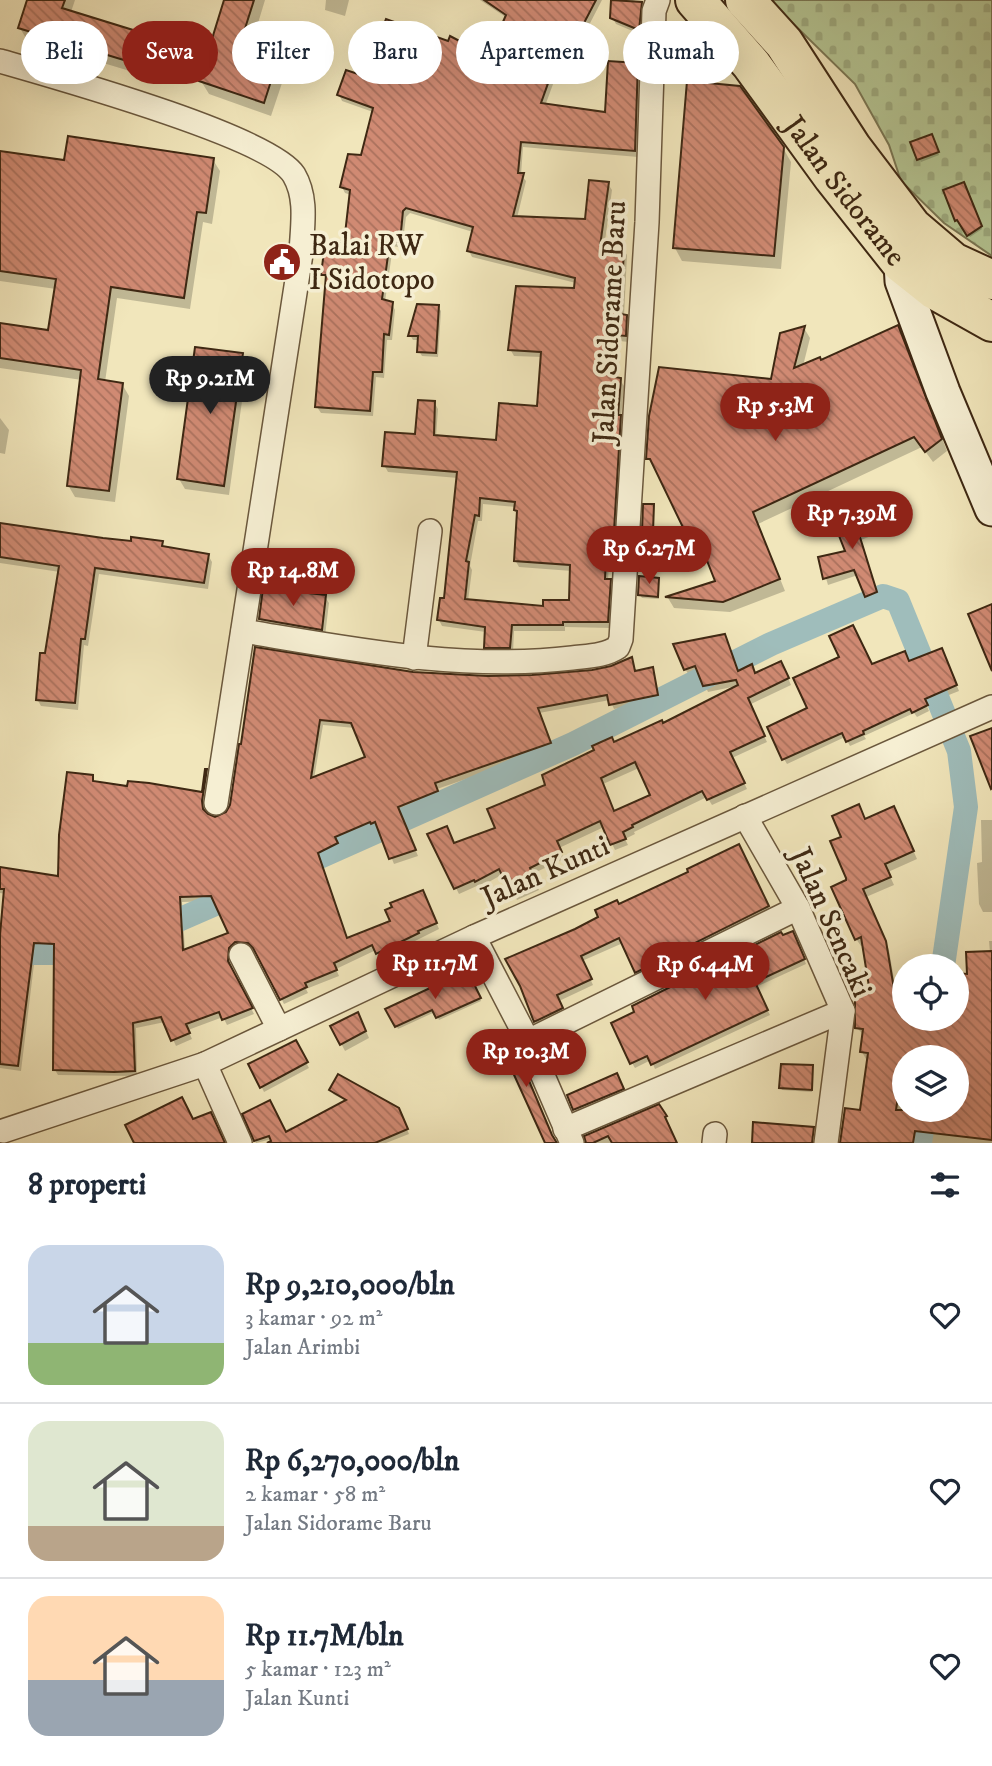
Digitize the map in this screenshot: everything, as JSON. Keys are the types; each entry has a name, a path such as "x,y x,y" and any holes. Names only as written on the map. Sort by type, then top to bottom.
{"highway":[{"name":"Jalan Sidorame","path":"695,0 751,64 833,177 906,245 992,280"},
{"name":"Jalan Sidorame","path":"745,0 784,43 852,148 906,245 935,290 992,322"}],"street":[{"name":"Jalan Sidorame Baru","path":"415,658 527,663 598,654 618,647 621,639 647,222 654,11 658,0"},
{"path":"0,61 104,92 244,141 276,158 293,173 303,197 301,254 216,803"},
{"path":"906,245 902,281 943,393 992,509"},
{"path":"243,631 415,658 430,531"},
{"name":"Jalan Kunti","path":"4,1134 205,1064 474,937 992,707"},
{"name":"Jalan Sencaki","path":"745,816 798,908 843,1011 826,1143"},
{"path":"528,1041 798,908"},
{"path":"474,937 528,1041 568,1136 843,1011"},
{"path":"242,955 279,1029"},
{"path":"205,1064 240,1143"}],"green space":[{"path":"769,0 992,0 992,256 944,223 901,181 889,145 855,84"}],"building":[{"path":"27,0 65,0 62,8 104,21 21,21 21,29 18,28"},
{"path":"224,0 254,0 247,21 232,21 232,84 270,84 264,103 208,84 218,84 218,21"},
{"path":"484,0 596,0 585,21 503,21 506,15"},
{"path":"611,0 642,2 640,21 623,21 623,23 610,18"},
{"path":"108,22 122,27 122,59 108,55"},
{"path":"450,36 456,39 456,84 548,84 541,103 605,112 609,61 623,62 623,84 637,84 635,151 521,142 518,173 524,173 513,216 585,219 589,180 609,182 600,246 624,247 621,314 627,315 626,336 616,335 614,377 621,378 618,415 621,415 614,531 612,541 607,540 605,579 611,579 608,622 512,625 510,648 484,648 485,627 437,620 440,598 444,598 457,472 382,466 385,432 415,434 418,400 435,401 434,435 496,440 499,403 537,406 541,352 508,350 516,286 574,288 575,278 467,251 473,227 406,208 403,211 400,242 390,241 382,299 393,302 389,335 384,334 382,372 373,372 370,411 315,407 326,275 321,275 325,243 341,245 345,234 350,190 340,187 348,154 361,155 373,108 337,95 346,70 348,84 442,84 442,39 448,41","holes":["480,498 515,502 514,510 517,511 514,561 570,565 569,600 543,600 543,606 465,599 469,562 466,561 475,515 479,516"]},
{"path":"687,84 740,86 784,147 774,256 673,248"},
{"path":"932,134 939,152 917,160 910,142"},
{"path":"68,136 214,158 206,213 197,212 184,298 111,287 98,379 123,383 109,491 67,486 81,370 0,358 0,323 48,330 56,279 0,271 0,151 64,160"},
{"path":"964,182 982,226 967,236 957,220 955,221 943,190"},
{"path":"417,304 439,305 436,353 417,352 418,336 408,336"},
{"path":"898,325 942,439 925,452 914,437 753,512 780,579 723,602 665,597 715,581 698,538 690,542 650,459 646,459 649,416 659,367 771,379 780,333 805,326 794,368 820,357 821,360"},
{"path":"195,347 243,353 224,486 177,479"},
{"path":"643,504 654,504 653,532 642,532"},
{"path":"871,507 879,525 859,534 877,592 865,597 854,570 823,579 818,557 845,551 834,523"},
{"path":"0,523 103,538 131,541 131,537 163,541 162,546 209,554 204,583 95,568 85,639 81,639 75,703 36,700 40,653 45,653 59,566 0,557"},
{"path":"639,576 659,578 658,597 638,595"},
{"path":"263,588 326,595 322,630 259,619"},
{"path":"992,604 992,671 968,614"},
{"path":"853,625 872,664 905,651 909,661 942,648 957,685 925,699 928,705 912,713 910,709 846,742 842,733 782,760 767,727 807,708 793,678 839,657 829,636"},
{"path":"725,634 738,671 752,664 755,673 781,661 789,678 748,698 765,736 730,752 745,783 707,800 702,791 632,825 633,827 623,832 626,839 610,845 600,821 557,841 562,852 530,868 537,883 512,895 499,869 475,882 474,880 454,889 427,834 447,826 454,843 495,828 487,809 545,785 542,775 594,750 592,746 612,737 614,742 662,720 663,723 738,685 736,680 703,686 695,666 684,670 673,644","holes":["635,762 650,795 614,811 601,778"]},
{"path":"255,647 413,672 488,676 592,670 632,657 635,671 653,667 658,695 609,705 607,695 538,708 551,743 435,783 438,791 398,807 416,850 389,859 375,822 370,822 335,837 338,843 318,853 347,938 390,921 385,910 392,907 390,903 423,890 437,923 376,954 372,945 334,963 337,970 305,983 307,987 280,1000 253,948 248,943 235,942 229,948 228,961 253,1008 222,1020 219,1012 186,1024 190,1033 171,1041 161,1017 133,1023 135,1071 53,1070 54,944 34,943 18,1066 0,1064 0,935 4,889 0,889 0,867 58,876 59,835 67,772 93,775 93,781 127,786 128,781 149,783 202,792 207,769 203,809 215,817 226,812 230,805","holes":["320,720 351,723 365,757 311,778","211,896 228,933 183,950 180,897"]},
{"path":"992,728 992,788 991,789 970,736"},
{"path":"859,804 865,819 894,806 914,851 885,864 891,877 863,889 886,941 892,977 892,1031 969,1031 969,954 966,952 992,951 992,1140 915,1131 913,1143 840,1143 845,1108 860,1110 868,1053 860,1052 863,1029 855,1028 855,992 870,993 861,937 855,940 831,887 846,880 830,841 841,837 832,816"},
{"path":"739,844 769,906 635,973 619,938 581,956 592,979 557,995 563,1008 534,1022 520,986 505,959 598,917 595,910 617,900 619,904 688,872 687,869"},
{"path":"793,931 805,959 755,982 768,1010 651,1065 647,1056 630,1064 611,1023 634,1012 632,1006 781,932 783,935"},
{"path":"469,974 481,998 436,1018 432,1010 395,1027 385,1009 445,981 447,984"},
{"path":"358,1012 366,1031 340,1045 330,1026"},
{"path":"296,1040 308,1062 260,1088 248,1064"},
{"path":"513,1043 557,1143 545,1143 510,1066 505,1069 497,1050"},
{"path":"781,1064 813,1065 812,1090 779,1088"},
{"path":"617,1073 624,1089 573,1110 567,1095"},
{"path":"338,1074 399,1108 408,1129 375,1143 267,1143 271,1141 269,1136 254,1141 242,1114 270,1100 286,1132 346,1100 329,1090"},
{"path":"182,1097 193,1119 211,1112 225,1143 134,1143 125,1125"},
{"path":"659,1104 667,1116 665,1117 677,1143 612,1143 608,1136 593,1143 586,1143 584,1136"},
{"path":"753,1122 814,1127 812,1143 752,1143"}],"waterway":[{"path":"288,871 573,744 771,644 883,596 898,601 959,751 966,807 945,954"},
{"path":"151,932 245,891"},
{"path":"0,953 87,953"},
{"path":"920,1143 923,1122"}],"place":[{"name":"Balai RW I Sidotopo","path":"282,262"}]}
